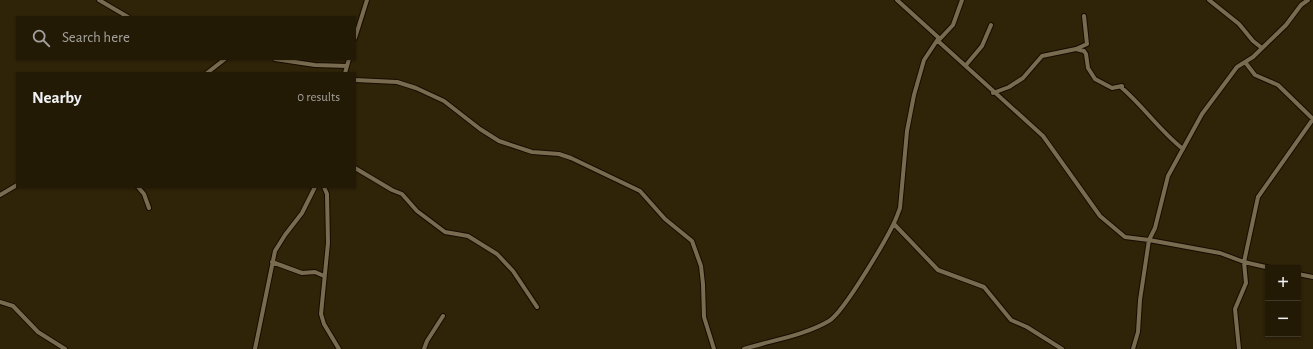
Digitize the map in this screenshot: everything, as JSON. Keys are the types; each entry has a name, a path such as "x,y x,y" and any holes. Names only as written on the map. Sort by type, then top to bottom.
{"street":[{"path":"99,0 126,16"},
{"path":"356,35 367,0"},
{"path":"897,0 994,93 1042,136 1100,216 1112,228 1125,237 1220,252 1244,262 1265,267"},
{"path":"744,349 802,334 831,320 851,295 894,224 900,208 907,132 920,71 924,60 939,39 953,25 962,0"},
{"path":"1209,0 1239,24 1253,41 1262,48"},
{"path":"1298,0 1301,5"},
{"path":"1133,349 1138,332 1140,300 1149,240 1155,228 1168,176 1213,97 1237,67 1262,48 1286,26 1301,5 1308,0"},
{"path":"994,93 1009,87 1024,78 1042,56 1076,49 1087,44 1084,16"},
{"path":"966,65 982,46 991,25"},
{"path":"1076,49 1084,51 1086,54 1088,68 1095,79 1112,88 1122,86 1122,88 1135,100 1168,138 1183,149"},
{"path":"208,72 224,60"},
{"path":"283,60 347,66"},
{"path":"344,72 349,60"},
{"path":"1239,349 1235,309 1246,283 1244,262 1258,197 1313,119 1278,85 1255,75 1245,62"},
{"path":"356,80 397,82 416,88 444,101 498,141 532,152 559,154 571,158 640,191 665,219 692,241 701,266 704,284 704,316 714,349"},
{"path":"356,169 392,190 402,194 418,211 445,232 468,236 497,254 513,271 537,307"},
{"path":"0,194 16,186"},
{"path":"139,188 144,194 149,208"},
{"path":"255,349 272,262 278,246 302,213 314,188"},
{"path":"324,188 327,194 328,243 321,314 324,324 339,349"},
{"path":"894,224 938,270 984,287 1011,320 1028,327 1062,349"},
{"path":"272,262 302,273 315,272 324,276"},
{"path":"1301,275 1313,277"},
{"path":"0,302 13,306 38,332 65,349"},
{"path":"424,349 427,341 443,316"}]}
